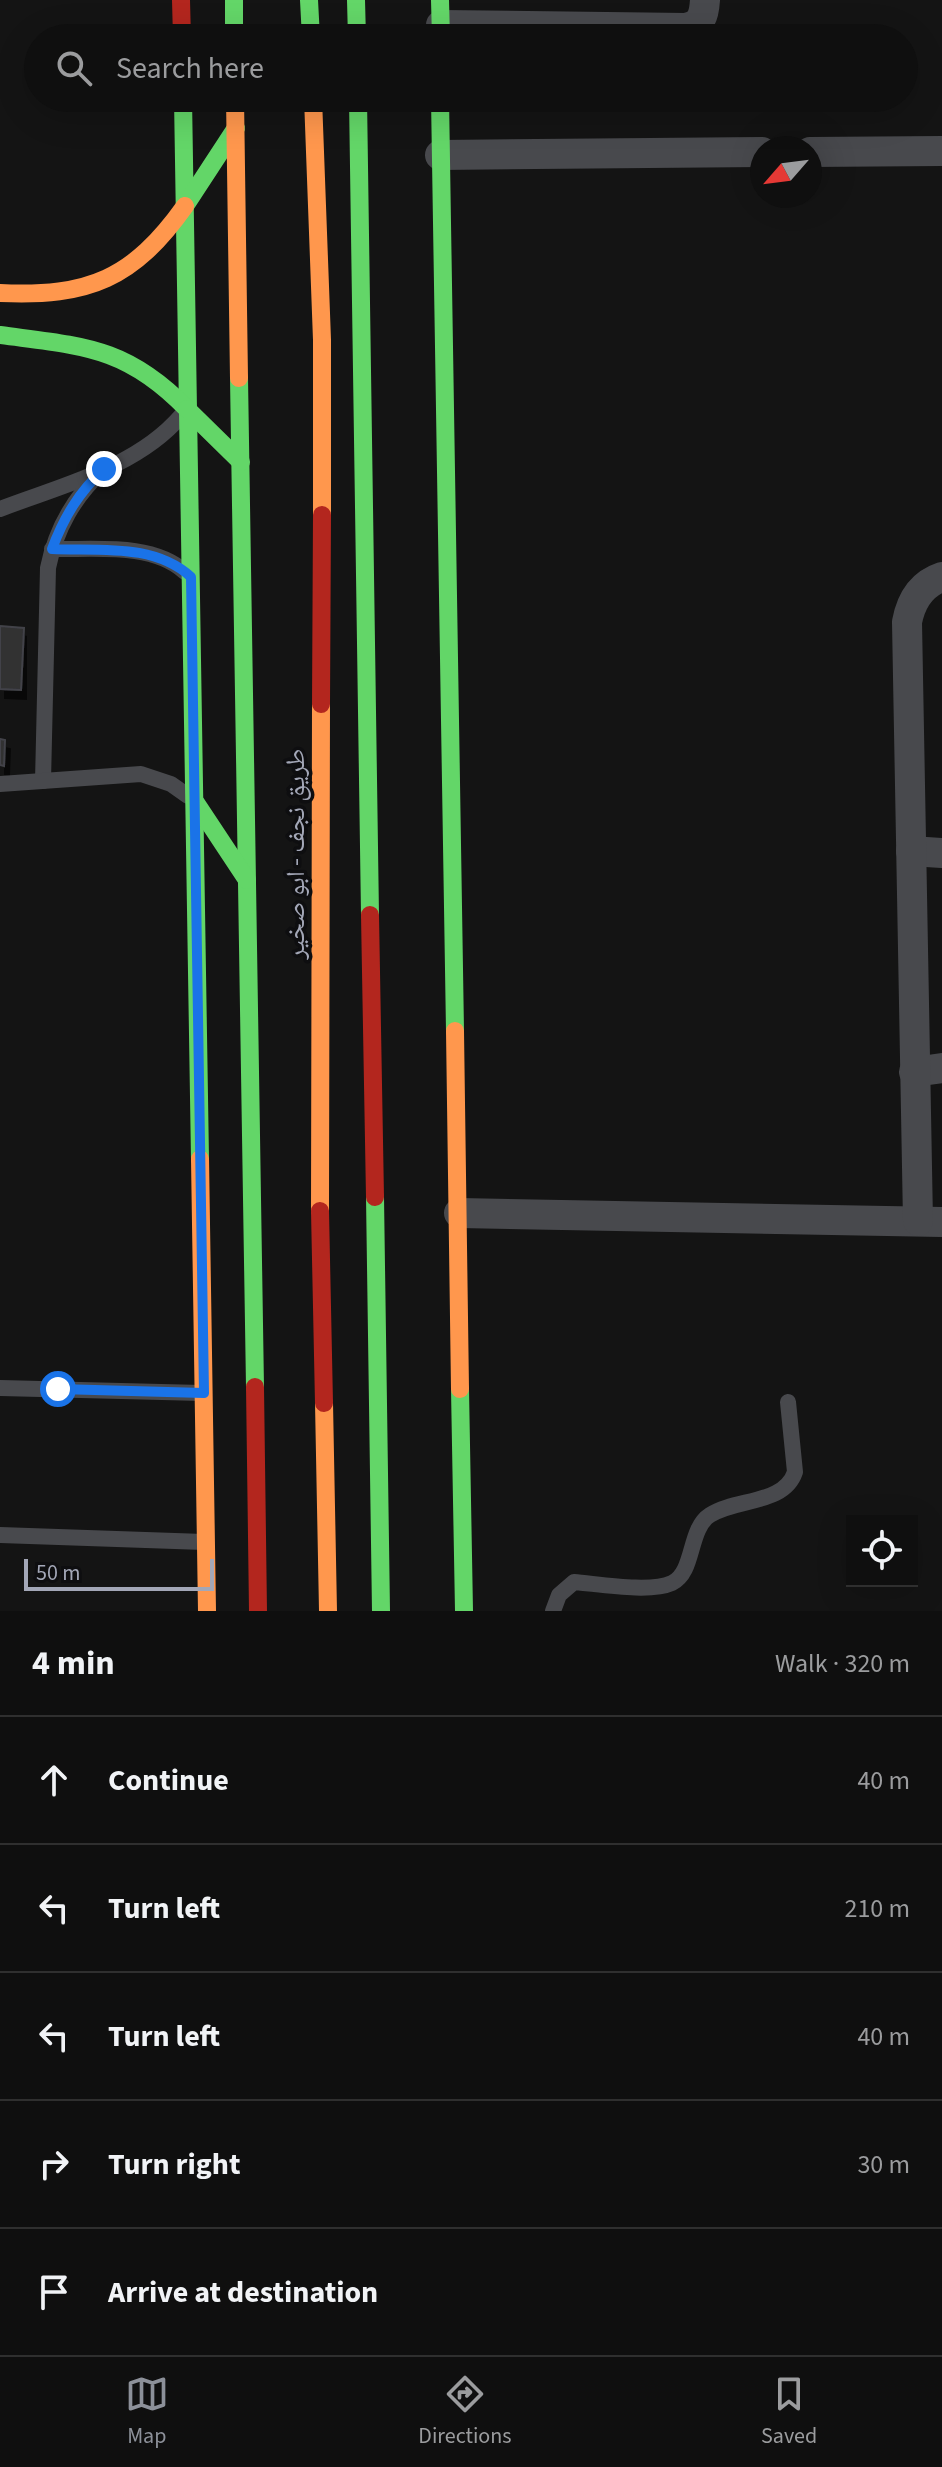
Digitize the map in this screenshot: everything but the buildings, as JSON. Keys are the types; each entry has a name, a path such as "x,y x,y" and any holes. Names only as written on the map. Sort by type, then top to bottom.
{"main road":[{"path":"181,0 182,24"},
{"path":"234,0 234,24"},
{"path":"309,0 310,24"},
{"path":"356,0 357,24"},
{"path":"183,112 207,1611"},
{"name":"طريق نجف - ابو صخير","path":"235,112 258,1611"},
{"name":"طريق نجف - ابو صخير","path":"314,112 322,340 320,1189 328,1611"},
{"path":"358,112 381,1611"},
{"path":"440,112 464,1611"},
{"path":"0,293 57,294 108,280 152,249 170,229 236,128"},
{"path":"0,335 81,346 122,357 158,379 241,462"},
{"path":"196,803 247,880"}],"street":[{"path":"696,24 703,17 705,0"},
{"path":"441,21 546,24"},
{"path":"822,152 942,151"},
{"path":"440,155 750,152"},
{"path":"459,1213 930,1222 928,1070 911,851 907,622 916,596 925,586 942,577"},
{"path":"911,851 942,853"}],"lane":[{"path":"0,509 104,469 141,451 187,409"},
{"path":"43,781 47,587 52,549 72,505 104,469"},
{"path":"52,549 148,553 171,562 191,577"},
{"path":"0,784 141,774 171,784 196,803"},
{"path":"0,1388 204,1393"},
{"path":"553,1611 559,1595 574,1582 653,1587 673,1582 682,1574 698,1529 707,1517 722,1508 783,1490 795,1472 788,1402"},
{"path":"0,1535 206,1542"}],"traffic: fast":[{"path":"234,0 234,24"},
{"path":"309,0 310,24"},
{"path":"356,0 357,24"},
{"path":"440,0 441,24"},
{"path":"183,112 200,1159"},
{"path":"358,112 370,915"},
{"path":"440,112 455,1031"},
{"path":"185,206 236,128"},
{"path":"0,335 101,352 144,372 187,409"},
{"path":"239,378 255,1387"},
{"path":"187,409 241,462"},
{"path":"196,803 247,880"},
{"path":"375,1197 381,1611"},
{"path":"460,1389 464,1611"}],"traffic: slow":[{"path":"235,112 239,378"},
{"path":"314,112 322,340 322,515"},
{"path":"0,293 59,291 106,278 147,251 185,206"},
{"path":"320,1211 321,704"},
{"path":"455,1031 460,1389"},
{"path":"200,1159 207,1611"},
{"path":"324,1403 328,1611"}],"traffic: jam":[{"path":"181,0 182,24"},
{"path":"321,704 322,515"},
{"path":"370,915 375,1197"},
{"path":"320,1211 324,1403"},
{"path":"255,1387 258,1611"}],"route":[{"path":"58,1389 204,1393 191,577 171,562 148,553 52,549 77,497 104,469"}]}
